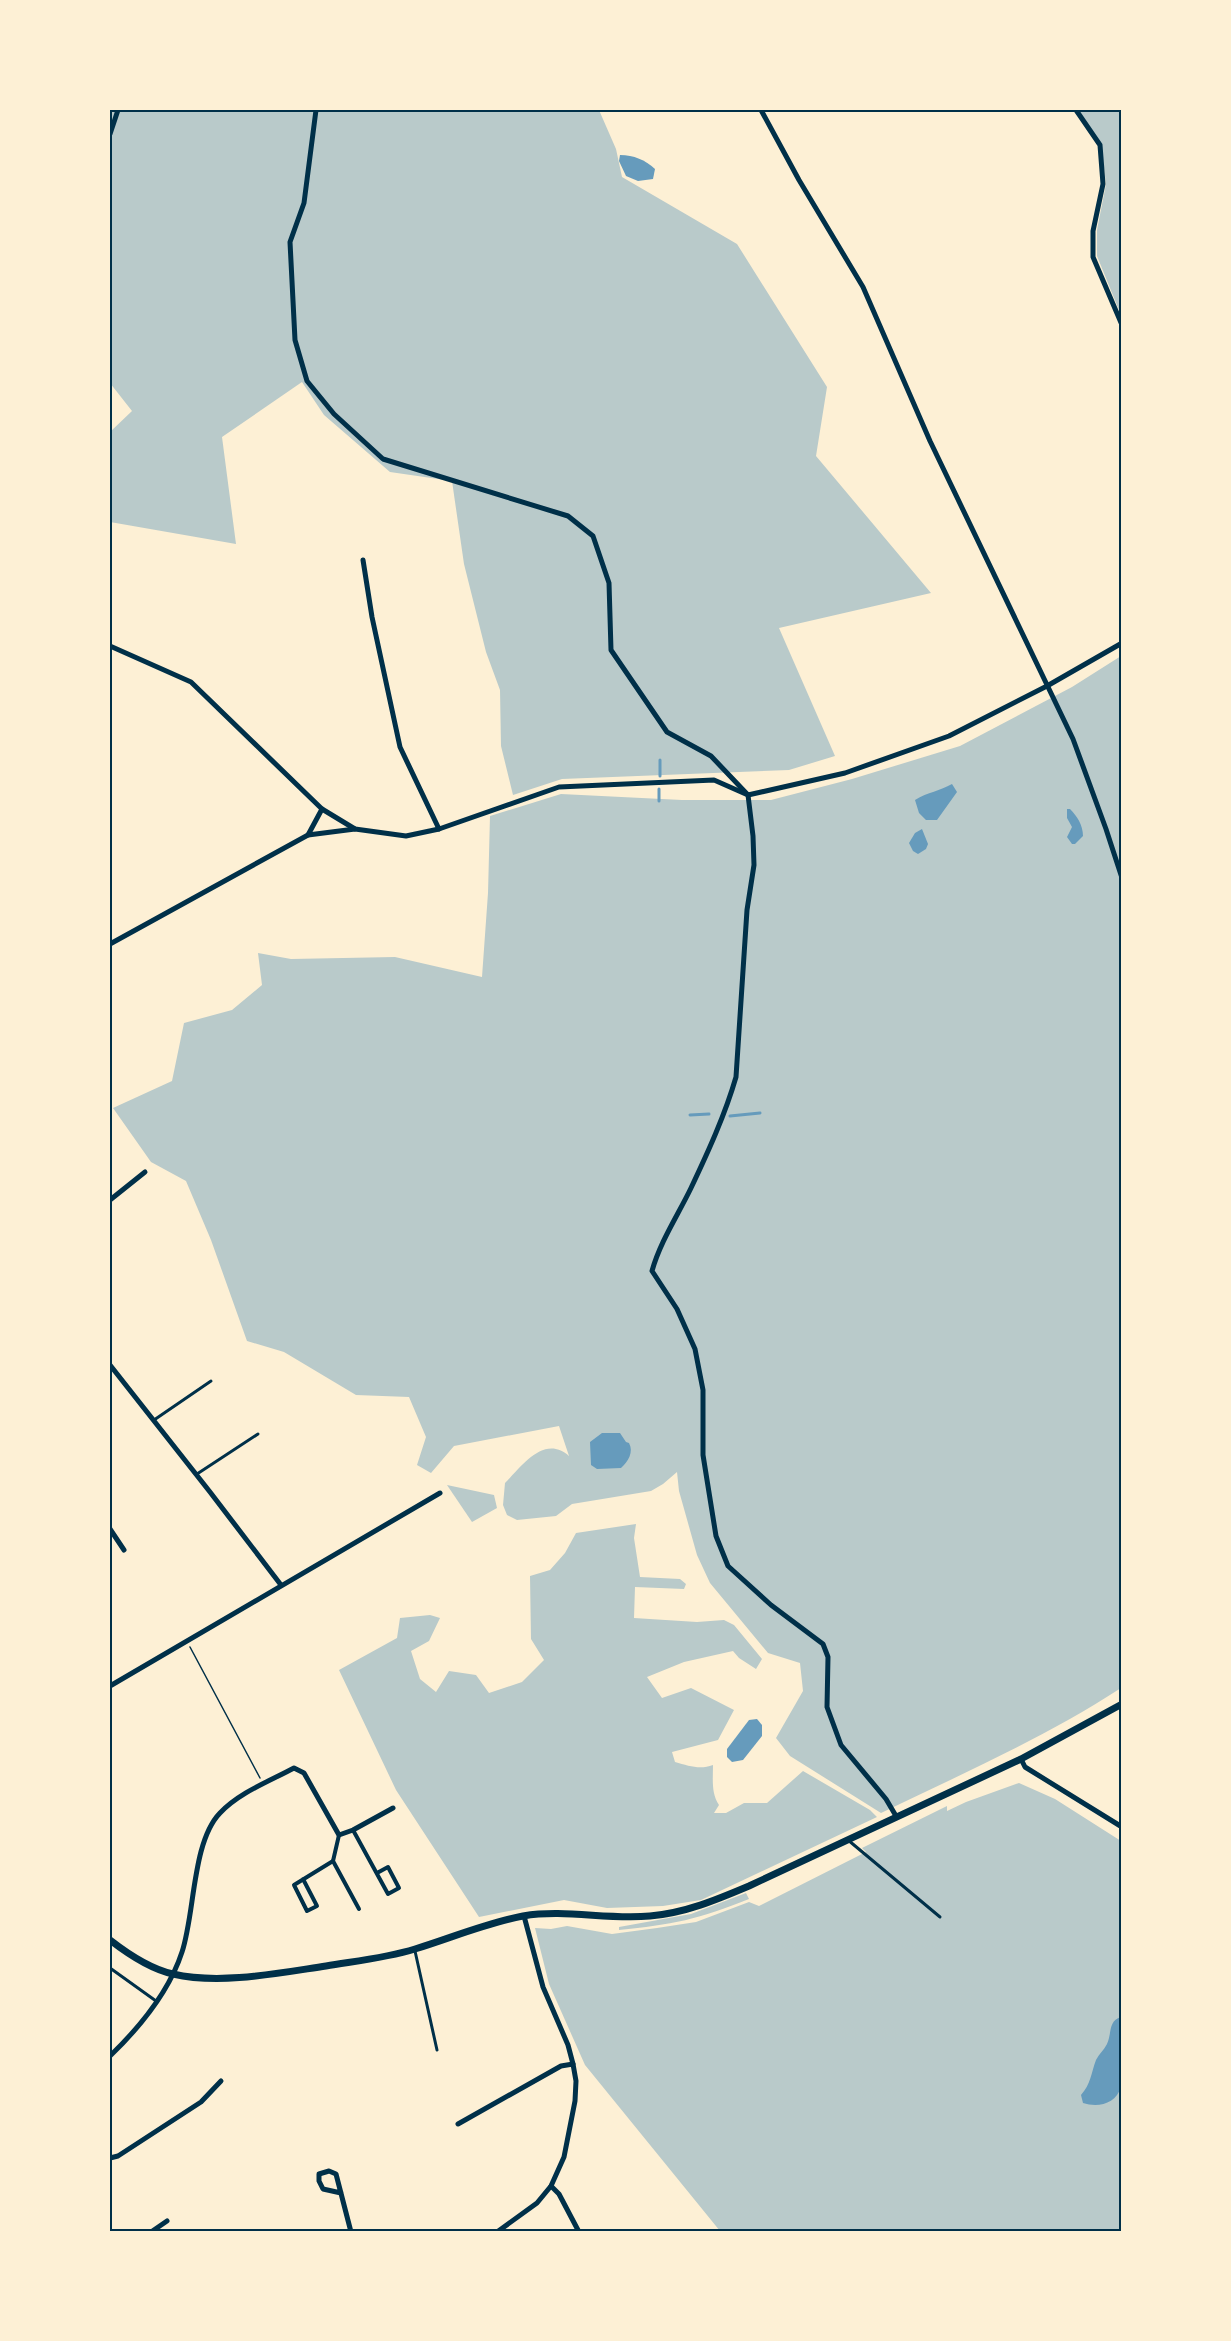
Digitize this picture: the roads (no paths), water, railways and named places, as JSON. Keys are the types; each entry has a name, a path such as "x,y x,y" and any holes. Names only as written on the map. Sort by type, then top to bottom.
{"street":[{"path":"110,134 118,110"},
{"path":"316,110 303,203 290,242 295,340 307,381 334,414 383,459 568,516 593,536 609,583 610,650 667,732 711,756 748,795 754,865 747,910 736,1077 725,1112 692,1186 656,1257 652,1271 676,1309 696,1348 703,1390 703,1455 716,1536 728,1566 771,1605 823,1644 828,1657 827,1707 841,1745 886,1800 896,1816"},
{"path":"761,110 799,180 863,287 930,441 1072,739 1122,878"},
{"path":"1076,110 1100,145 1103,184 1093,231 1093,257 1122,325"},
{"path":"363,560 372,617 400,747 438,829"},
{"path":"110,944 308,835 355,829 406,836 438,829 559,787 714,780 748,795 845,773 948,736 1047,686 1122,643"},
{"path":"110,646 191,682 322,809 355,829"},
{"path":"308,835 322,809"},
{"path":"110,1200 145,1172"},
{"path":"110,1365 281,1585"},
{"path":"110,1686 440,1493"},
{"path":"110,1529 124,1550"},
{"path":"110,1940 147,1964 171,1974 197,1977 270,1974 391,1956 524,1916 556,1912 650,1916 686,1910 705,1905 749,1886 1021,1759 1122,1704"},
{"path":"1021,1759 1025,1767 1122,1827"},
{"path":"110,2056 130,2036 156,2001 182,1953 201,1855 210,1826 220,1813 237,1798 294,1768 304,1773 339,1835 333,1862 358,1909"},
{"path":"339,1835 393,1808"},
{"path":"353,1830 388,1894 399,1888 388,1867 377,1873"},
{"path":"303,1879 317,1906 307,1911 294,1885 303,1879 333,1862"},
{"path":"497,2232 537,2202 551,2186 564,2157 575,2101 576,2080 568,2045 543,1987 524,1916"},
{"path":"458,2124 561,2066 573,2064"},
{"path":"110,2158 118,2156 201,2102 222,2081"},
{"path":"341,2193 323,2189 319,2181 319,2174 328,2171 336,2174 341,2193 351,2232"},
{"path":"551,2186 559,2194 579,2232"},
{"path":"151,2232 167,2221"}],"lane":[{"path":"154,1420 211,1381"},
{"path":"197,1474 258,1434"},
{"path":"846,1839 940,1917"},
{"path":"415,1949 438,2050"},
{"path":"110,1968 156,2001"}],"water":[{"path":"620,155 635,157 651,166 655,169 653,179 638,181 626,176 619,161"},
{"path":"952,784 957,792 937,820 926,820 919,813 915,800"},
{"path":"1067,809 1075,815 1082,828 1083,836 1075,844 1072,844 1067,837 1072,827 1067,818"},
{"path":"922,829 928,844 926,849 918,854 913,851 909,843 915,833"},
{"path":"602,1433 620,1433 629,1443 630,1457 621,1468 597,1469 591,1465 590,1442"},
{"path":"757,1719 762,1725 762,1736 743,1760 732,1762 727,1757 727,1749 749,1720"},
{"path":"1121,2017 1123,2073 1119,2093 1111,2101 1100,2105 1083,2103 1081,2095 1089,2083 1096,2060 1107,2044 1112,2024"}],"waterway":[{"path":"660,760 660,776"},
{"path":"659,789 659,801"},
{"path":"730,1116 760,1113"},
{"path":"690,1115 709,1114"}]}
